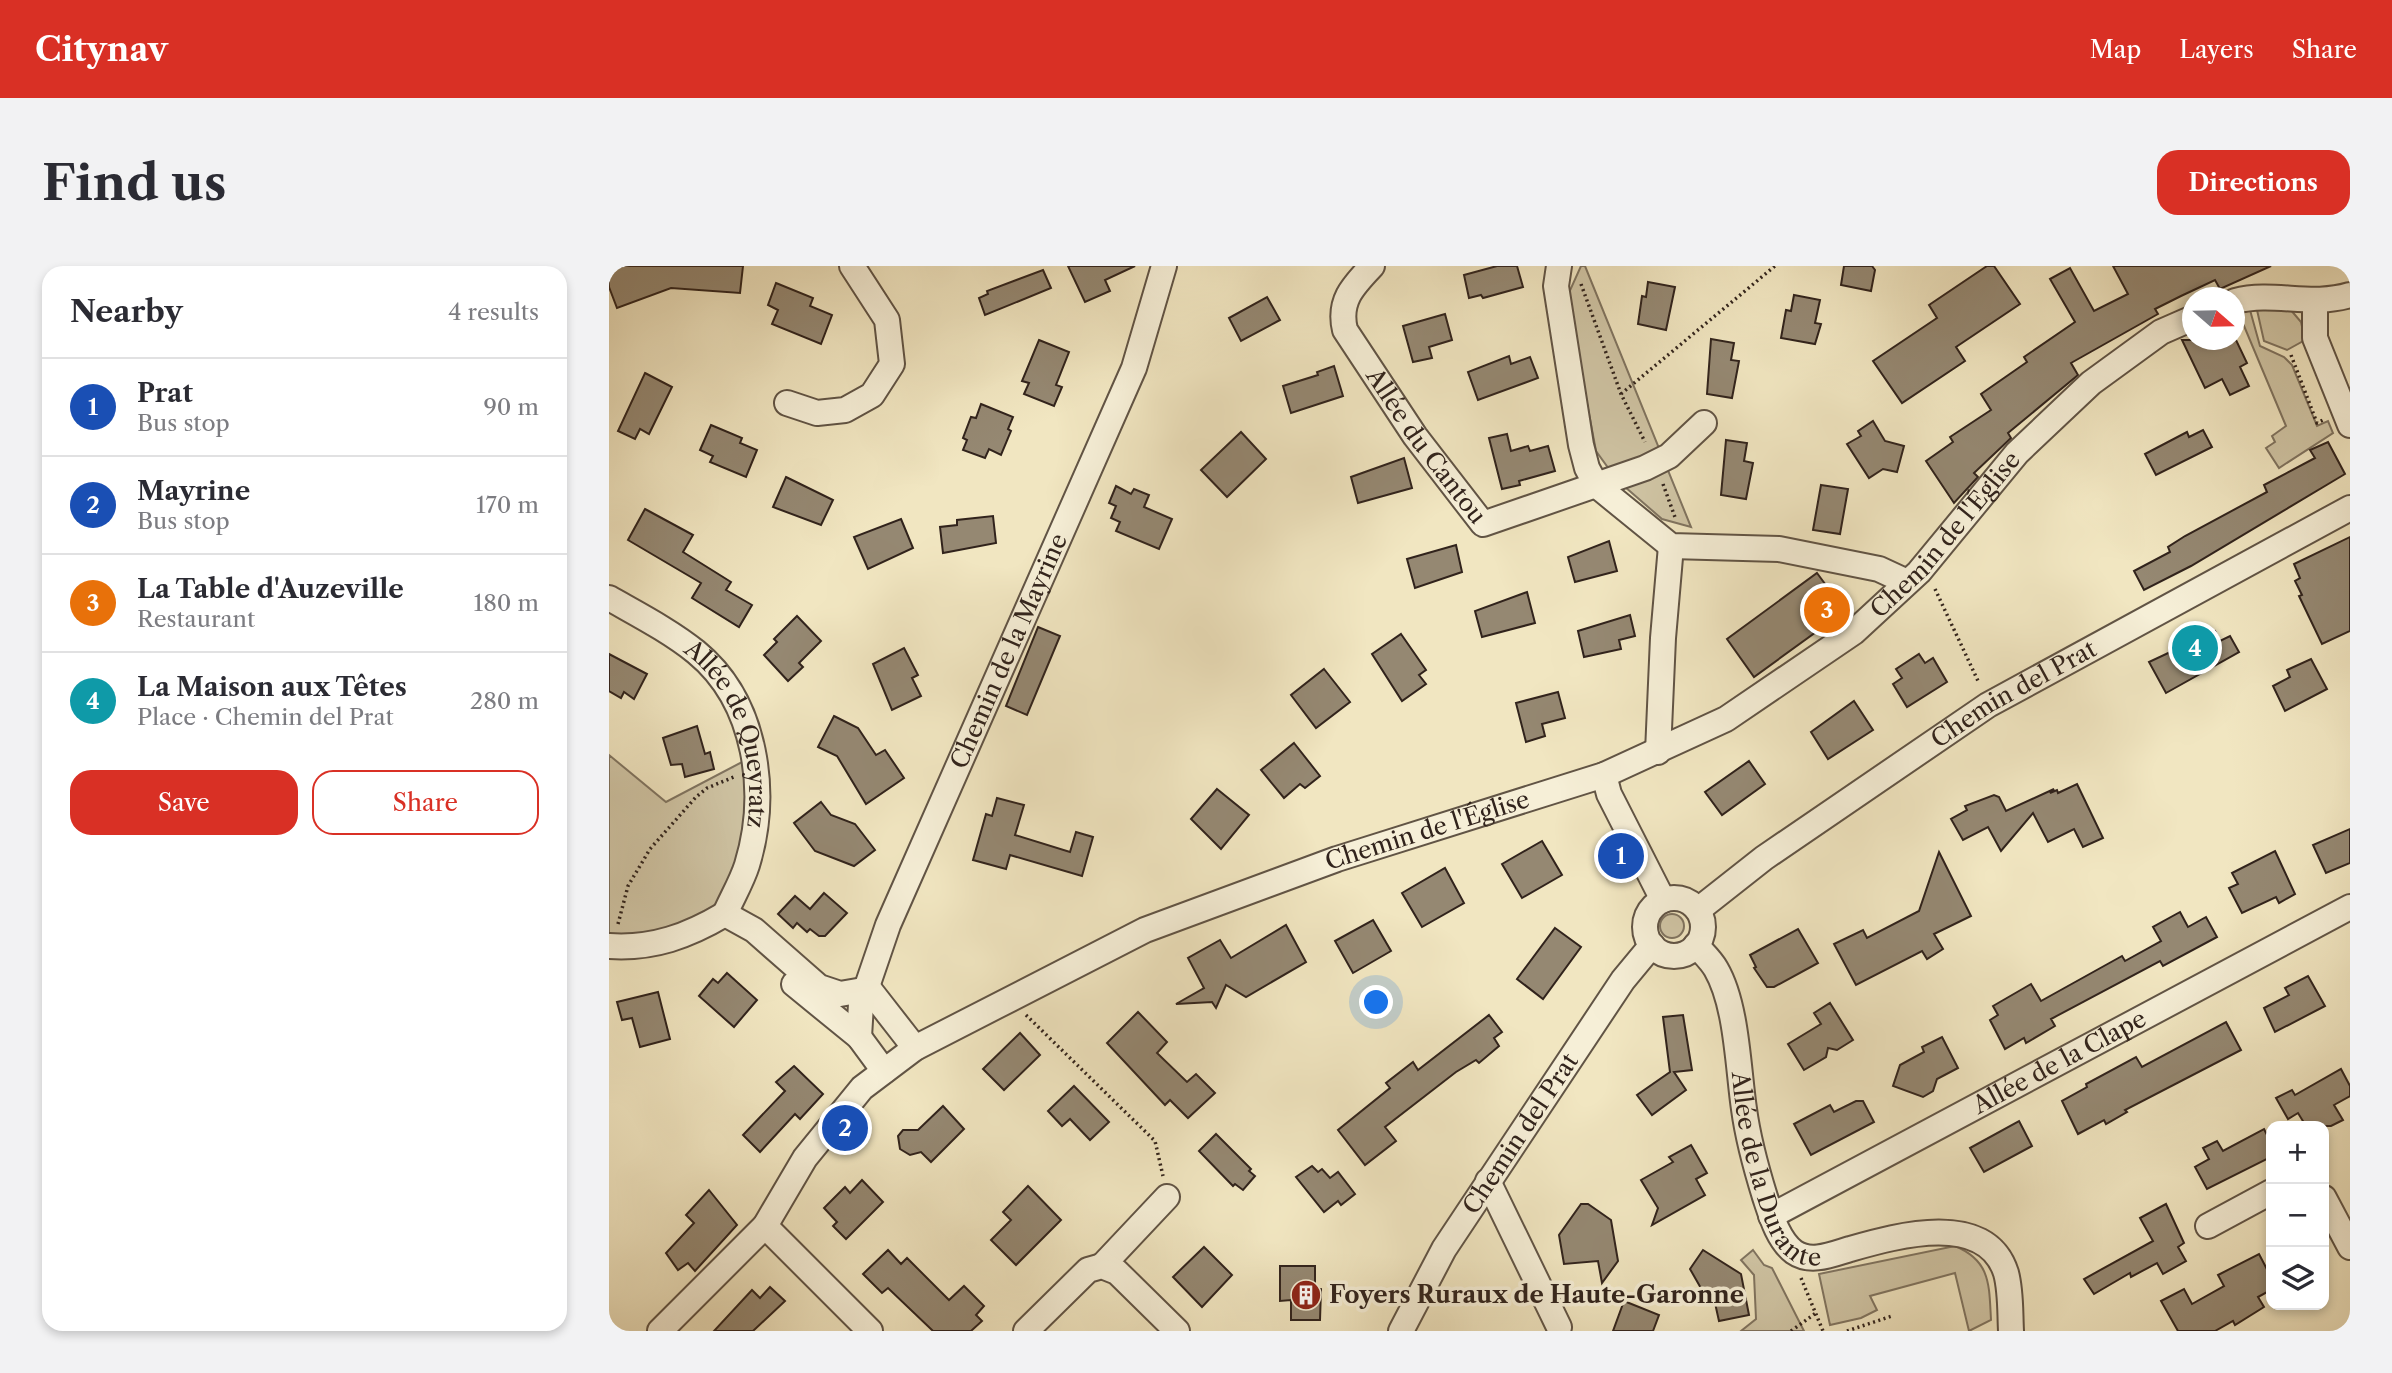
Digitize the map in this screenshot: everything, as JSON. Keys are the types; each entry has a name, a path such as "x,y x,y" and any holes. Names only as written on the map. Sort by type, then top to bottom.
{"street":[{"path":"787,403 817,413 845,410 872,395 892,364 887,320 852,266"},
{"name":"Chemin de la Mayrine","path":"859,1037 861,1004 869,989 888,925 1134,368 1164,266"},
{"name":"Allée du Cantou","path":"1371,266 1344,300 1342,314 1345,330 1415,436 1483,524 1596,485"},
{"path":"1569,272 1556,286 1581,445 1587,468 1596,485 1671,546 1779,549 1913,577"},
{"path":"2245,300 2282,296 2315,302 2350,295"},
{"path":"2315,302 2315,338 2347,419"},
{"name":"Chemin de l'Église","path":"660,1331 765,1226 806,1158 833,1120 862,1088 915,1048 998,1003 1145,930 1336,859 1604,775 1726,719 1854,632 1913,577 2017,453 2082,392 2161,332 2182,323"},
{"path":"1596,485 1669,456 1703,423"},
{"name":"Chemin del Prat","path":"1698,911 1775,851 1988,705 2350,508"},
{"path":"1658,752 1663,638 1671,546"},
{"name":"Allée de Queyratz","path":"609,598 696,652 713,671 740,712 757,767 759,807 746,868 725,914"},
{"path":"1604,775 1609,794 1663,900"},
{"path":"1682,899 1698,911 1702,932 1696,945 1679,955 1669,955 1652,946 1646,932 1646,922 1649,912 1663,900 1682,899"},
{"name":"Allée de la Clape","path":"1771,1216 2350,907"},
{"path":"725,914 754,930 819,987 840,994 869,989 915,1048"},
{"path":"611,946 659,944 695,932 725,914"},
{"path":"725,914 742,939 859,1037 884,1071"},
{"name":"Allée de la Durante","path":"1696,945 1716,968 1722,983 1731,1016 1744,1112 1771,1216 1789,1247 1804,1257 1824,1257 1855,1248 1941,1232 1976,1238 1997,1256 2005,1272 2011,1331"},
{"name":"Chemin del Prat","path":"1401,1331 1444,1249 1488,1181 1623,980 1652,946"},
{"path":"1488,1181 1559,1327"},
{"path":"2208,1227 2266,1195"},
{"path":"1027,1331 1088,1270 1102,1266 1167,1197"},
{"path":"2329,1207 2350,1247"},
{"path":"765,1226 870,1331"},
{"path":"1102,1266 1117,1272 1177,1331"}],"path":[{"path":"1621,394 1775,266"},
{"path":"1569,272 1621,394 1656,463 1676,518 1671,546"},
{"path":"2291,355 2317,423 2347,419"},
{"path":"1913,577 1939,593 1988,705"},
{"path":"611,946 628,887 650,849 707,789 757,767"},
{"path":"998,1003 1002,1014 1018,1007 1156,1141 1167,1197"},
{"path":"1801,1279 1823,1331"},
{"path":"1791,1331 1816,1313"},
{"path":"1847,1331 1892,1315"}],"shaded area":[{"path":"1581,266 1585,266 1691,527 1662,519 1617,480 1596,451 1567,297"},
{"path":"2290,309 2301,322 2305,340 2287,350 2264,341 2257,310"},
{"path":"2250,310 2260,346 2284,357 2292,365 2317,426 2328,421 2333,433 2279,468 2266,448 2275,442 2272,436 2286,426 2245,328 2245,312"},
{"path":"609,755 666,802 742,762 752,780 742,857 715,909 660,934 609,937"},
{"path":"1672,914 1681,917 1684,926 1681,935 1672,938 1663,935 1660,926 1663,917"},
{"path":"1955,1246 1976,1259 1982,1267 1988,1285 1991,1320 1969,1331 1955,1273 1870,1296 1877,1310 1861,1318 1830,1325 1819,1274"},
{"path":"1753,1250 1764,1265 1772,1268 1804,1331 1741,1331 1756,1319 1754,1275 1741,1260"}],"building":[{"path":"623,266 743,266 740,293 671,288 617,308 609,287 609,271"},
{"path":"1068,266 1135,266 1105,280 1110,291 1085,302"},
{"path":"1497,266 1517,266 1523,287 1483,298 1481,295 1469,298 1464,275"},
{"path":"1844,266 1872,266 1875,270 1871,291 1841,285"},
{"path":"1987,266 1994,266 2020,304 1956,347 1965,361 1902,403 1873,361 1937,318 1929,305"},
{"path":"2113,266 2271,266 2224,287 2219,287 2215,280 2200,287 2182,287 2182,296 2155,309 2158,314 2071,363 2078,375 2008,433 2011,438 1974,473 1978,477 1954,503 1926,461 1953,442 1950,437 1991,410 1981,394 2027,362 2024,357 2075,322 2050,279 2070,268 2094,311 2128,294"},
{"path":"1043,270 1051,288 985,315 979,298 988,294 987,291"},
{"path":"1648,282 1675,287 1666,330 1638,324 1642,296 1646,297"},
{"path":"776,283 813,298 810,306 832,315 821,344 772,324 778,310 768,305"},
{"path":"1794,295 1820,300 1815,323 1821,324 1815,344 1781,338 1786,310 1791,311"},
{"path":"1267,297 1280,320 1241,341 1229,318"},
{"path":"1445,314 1452,340 1429,347 1432,358 1413,362 1403,326"},
{"path":"1711,339 1734,343 1731,360 1739,361 1732,398 1707,394"},
{"path":"1039,340 1069,352 1056,385 1062,387 1054,406 1024,394 1029,383 1022,381"},
{"path":"2187,350 2241,350 2247,363 2240,367 2249,386 2230,395 2222,379 2205,388"},
{"path":"1509,356 1511,364 1530,357 1538,378 1478,400 1468,372"},
{"path":"1334,366 1343,396 1291,413 1283,386 1318,375 1317,372"},
{"path":"645,373 672,387 649,434 640,429 635,439 618,431"},
{"path":"981,404 1013,417 1008,429 1011,431 1001,455 989,449 985,458 963,450 967,440 963,438 971,417 976,418"},
{"path":"1873,421 1885,441 1904,446 1897,472 1883,469 1869,478 1847,444 1861,436 1858,431"},
{"path":"711,425 742,438 740,443 757,450 746,477 710,462 713,456 700,450"},
{"path":"2203,430 2212,447 2156,475 2145,454 2187,432 2189,437"},
{"path":"1241,432 1266,459 1227,497 1201,470"},
{"path":"1507,434 1511,451 1528,446 1530,451 1548,446 1555,471 1519,481 1520,485 1502,489 1489,438"},
{"path":"1726,440 1747,443 1744,461 1753,463 1746,499 1721,495"},
{"path":"2328,442 2345,474 2191,566 2144,590 2134,571 2170,552 2168,547 2185,536 2267,492 2264,485 2315,458 2310,450"},
{"path":"1404,458 1412,488 1358,503 1351,477"},
{"path":"786,477 833,500 821,525 773,507"},
{"path":"1821,485 1848,489 1840,534 1813,530"},
{"path":"1116,486 1131,494 1134,489 1149,495 1144,507 1172,519 1159,549 1116,531 1120,522 1111,518 1116,506 1109,503"},
{"path":"645,509 693,535 683,552 731,582 726,590 752,605 739,627 692,598 701,583 628,540"},
{"path":"993,516 996,543 943,553 940,527 957,525 957,520"},
{"path":"901,519 913,548 868,569 854,537"},
{"path":"2350,537 2350,631 2322,644 2299,596 2302,595 2295,581 2300,578 2294,564"},
{"path":"1609,541 1617,571 1575,582 1568,557"},
{"path":"1456,545 1462,572 1415,588 1407,559"},
{"path":"1817,573 1845,611 1754,677 1727,639"},
{"path":"1527,592 1535,623 1482,637 1475,611"},
{"path":"1630,615 1635,636 1619,640 1621,649 1584,657 1578,631"},
{"path":"797,616 821,641 799,663 803,667 788,681 764,655 777,642 774,639"},
{"path":"1038,627 1060,636 1027,715 1006,706"},
{"path":"2215,631 2220,641 2230,636 2239,652 2166,693 2149,662"},
{"path":"1401,634 1426,670 1419,675 1426,684 1402,701 1372,654"},
{"path":"904,648 918,675 912,678 921,696 892,710 873,664"},
{"path":"609,654 647,674 634,699 624,692 621,698 609,691"},
{"path":"1919,654 1925,663 1933,658 1947,682 1907,707 1893,684 1902,678 1896,669"},
{"path":"2311,659 2327,689 2285,711 2273,686 2290,677 2287,670"},
{"path":"1324,669 1350,702 1316,728 1291,695"},
{"path":"1558,692 1565,718 1542,724 1545,736 1526,742 1516,703"},
{"path":"1854,701 1873,730 1828,759 1811,732"},
{"path":"834,716 858,728 876,755 885,750 904,778 866,804 837,756 818,747"},
{"path":"697,726 705,754 710,752 714,769 685,777 682,764 671,765 663,738"},
{"path":"1294,743 1320,776 1305,788 1300,784 1284,798 1261,770"},
{"path":"1749,761 1765,784 1722,815 1705,792"},
{"path":"2077,784 2103,838 2083,847 2074,829 2048,842 2033,813 2001,851 1988,827 1963,840 1951,819 1967,810 1965,806 1994,795 1999,797 2006,811 2054,789 2050,793 2057,790 2058,793"},
{"path":"1217,789 1249,815 1221,849 1191,819"},
{"path":"997,798 1024,805 1015,835 1070,852 1076,832 1093,837 1082,876 1010,855 1006,869 973,860 986,814 992,816"},
{"path":"821,802 831,815 855,824 875,850 854,866 815,851 794,823"},
{"path":"2350,829 2350,863 2326,873 2313,845"},
{"path":"1542,841 1562,875 1522,898 1502,864"},
{"path":"2275,851 2295,894 2279,903 2276,897 2242,913 2229,888 2238,884 2232,873"},
{"path":"1939,852 1971,916 1934,934 1943,949 1927,959 1922,951 1856,985 1834,944 1863,930 1867,938 1919,911"},
{"path":"1445,868 1464,903 1422,927 1402,893"},
{"path":"824,893 847,913 825,936 819,936 810,929 807,932 797,923 793,928 778,914 795,896 810,909"},
{"path":"2180,912 2188,927 2206,917 2217,937 2163,966 2160,961 2051,1019 2055,1026 2026,1043 2024,1038 2005,1049 1990,1020 1998,1015 1993,1006 2031,984 2041,1001 2122,956 2125,961 2161,941 2153,927"},
{"path":"1373,920 1391,951 1353,973 1335,941"},
{"path":"1286,925 1306,962 1246,997 1226,985 1216,1008 1212,1002 1176,1004 1204,988 1188,958 1220,940 1231,958"},
{"path":"1555,928 1581,947 1543,999 1517,979"},
{"path":"1798,929 1818,963 1774,987 1767,987 1754,968 1756,967 1750,955"},
{"path":"727,973 757,1000 734,1027 699,996 713,979 718,983"},
{"path":"2308,976 2325,1006 2275,1032 2264,1008 2289,995 2285,988"},
{"path":"658,992 670,1039 640,1047 632,1018 622,1020 617,1002"},
{"path":"1830,1003 1853,1040 1837,1050 1828,1048 1826,1057 1804,1070 1788,1044 1821,1024 1814,1013"},
{"path":"1138,1012 1167,1042 1157,1053 1187,1082 1196,1074 1215,1093 1188,1118 1170,1100 1165,1105 1107,1043"},
{"path":"1489,1015 1502,1032 1494,1038 1499,1046 1479,1063 1476,1060 1456,1072 1385,1127 1396,1141 1365,1165 1338,1130 1390,1088 1386,1083 1413,1062 1418,1070"},
{"path":"1683,1015 1692,1070 1674,1072 1686,1090 1652,1115 1637,1095 1670,1072 1663,1017"},
{"path":"2226,1022 2241,1050 2125,1110 2127,1112 2106,1124 2104,1120 2078,1134 2062,1101 2087,1087 2086,1084 2136,1057 2142,1067"},
{"path":"1020,1033 1040,1055 1004,1090 983,1069"},
{"path":"1942,1037 1958,1068 1937,1079 1933,1091 1923,1097 1893,1086 1900,1065 1924,1052 1922,1047"},
{"path":"794,1066 823,1094 800,1119 795,1114 760,1152 743,1135 785,1091 776,1082"},
{"path":"2341,1069 2350,1086 2350,1096 2334,1105 2343,1120 2331,1126 2329,1121 2303,1121 2298,1113 2288,1119 2276,1098 2292,1090 2295,1095"},
{"path":"1074,1086 1109,1122 1090,1140 1070,1119 1062,1126 1048,1111"},
{"path":"1856,1101 1863,1101 1874,1122 1811,1155 1794,1124 1830,1105 1834,1112"},
{"path":"943,1106 964,1129 931,1162 921,1152 910,1155 900,1149 898,1136 903,1130 918,1130"},
{"path":"2019,1121 2032,1146 1984,1172 1970,1148"},
{"path":"2264,1129 2266,1133 2266,1160 2207,1189 2195,1167 2209,1159 2203,1148 2217,1141 2223,1151"},
{"path":"1216,1134 1255,1176 1243,1190 1235,1184 1233,1186 1199,1151"},
{"path":"1691,1145 1707,1173 1696,1179 1705,1195 1652,1225 1658,1208 1641,1180 1673,1162 1669,1157"},
{"path":"1312,1166 1318,1172 1322,1169 1330,1178 1338,1172 1355,1194 1341,1205 1338,1201 1324,1212 1296,1177"},
{"path":"862,1180 883,1202 846,1239 833,1226 837,1222 824,1208 845,1187 850,1193"},
{"path":"1028,1186 1061,1220 1016,1265 991,1240 1011,1220 1003,1212"},
{"path":"709,1190 737,1225 695,1271 688,1263 678,1270 666,1253 694,1223 686,1215"},
{"path":"1581,1204 1588,1204 1611,1220 1618,1261 1602,1283 1598,1261 1564,1264 1559,1235"},
{"path":"2166,1204 2184,1243 2178,1247 2186,1261 2163,1274 2157,1263 2131,1277 2130,1273 2094,1294 2084,1279 2153,1241 2140,1218"},
{"path":"1204,1247 1232,1275 1202,1307 1173,1277"},
{"path":"888,1250 901,1264 907,1258 949,1300 964,1286 984,1306 976,1315 982,1321 971,1331 933,1331 888,1288 882,1293 863,1274"},
{"path":"1703,1250 1741,1274 1749,1315 1719,1321 1715,1303 1706,1297 1690,1269"},
{"path":"2259,1254 2266,1267 2266,1293 2258,1297 2264,1307 2235,1325 2233,1321 2215,1331 2178,1331 2161,1301 2184,1289 2192,1304 2224,1286 2218,1275"},
{"name":"Foyers Ruraux de Haute-Garonne","path":"1280,1266 1315,1266 1315,1288 1321,1289 1320,1320 1291,1320 1291,1300 1280,1301"},
{"path":"770,1287 785,1301 753,1331 714,1331 752,1290 760,1298"},
{"path":"1624,1301 1659,1315 1653,1331 1613,1331"}],"place":[{"name":"La Table d'Auzeville","path":"1827,610"},
{"name":"La Maison aux Têtes","path":"2195,648"},
{"name":"Prat","path":"1621,856"},
{"name":"Mayrine","path":"845,1128"},
{"name":"Foyers Ruraux de Haute-Garonne","path":"1306,1295"}]}
